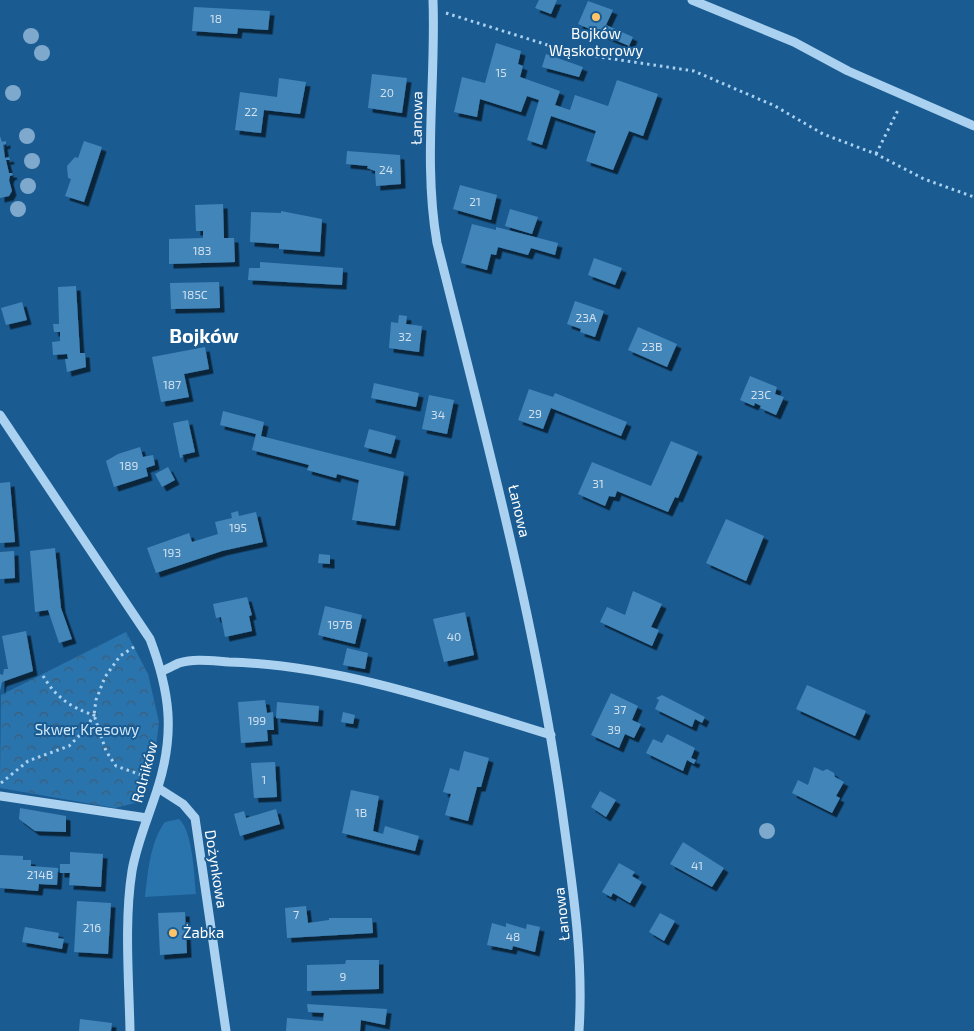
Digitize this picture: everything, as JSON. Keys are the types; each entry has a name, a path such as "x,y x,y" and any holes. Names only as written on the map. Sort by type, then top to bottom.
{"street":[{"path":"692,0 794,42 848,71 974,126"},
{"name":"Łanowa","path":"433,4 429,175 432,218 506,515 551,735 578,920 580,965 579,1031"},
{"name":"Rolników","path":"0,416 150,639 162,672 170,731 158,788 136,853 131,882 130,1031"},
{"path":"162,672 180,663 195,661 276,665 354,680 454,705 551,735"},
{"name":"Dożynkowa","path":"158,788 183,804 195,818 226,1031"},
{"path":"0,796 147,818"}],"path":[{"path":"433,4 573,53 694,71 775,106 823,134 876,154 924,179 974,197"},
{"path":"876,154 905,97"},
{"path":"0,786 8,776 28,761 69,746 85,730 94,715 96,700 105,677 120,656 134,647"},
{"path":"42,674 50,688 62,699 79,710 94,715"},
{"path":"94,715 106,751 116,766 147,777"}],"green space":[{"name":"Skwer Kresowy","path":"126,632 148,674 159,722 154,764 143,801 115,808 0,788 1,695"},
{"path":"179,819 184,825 190,843 196,894 145,897 150,858 156,839 165,822"}],"building":[{"path":"539,0 557,0 551,14 535,8"},
{"name":"Bojków Wąskotorowy","path":"588,1 613,10 606,25 633,37 629,46 578,24"},
{"path":"194,7 270,11 268,30 238,28 237,34 192,31"},
{"path":"496,43 521,51 518,64 523,66 520,77 560,91 555,105 570,110 575,95 608,106 617,80 658,94 643,136 629,131 613,170 586,161 596,131 551,116 542,145 527,140 539,100 527,96 521,112 480,99 477,117 454,112 462,77 485,83"},
{"path":"546,54 583,67 579,77 542,67"},
{"path":"372,74 407,78 402,113 368,108"},
{"path":"279,78 306,82 300,114 264,110 261,133 235,130 240,92 277,97"},
{"path":"0,136 2,142 6,141 6,144 3,145 5,158 9,157 10,160 6,160 9,173 13,175 10,176 9,180 12,191 9,196 0,198"},
{"path":"84,141 102,147 84,202 65,196 71,179 68,178 67,166 75,157 78,158"},
{"path":"347,151 400,155 401,184 376,186 375,171 367,168 368,166 346,164"},
{"path":"460,185 497,195 491,220 453,209"},
{"path":"223,204 224,238 234,238 235,262 169,264 169,239 203,238 203,231 196,231 195,205"},
{"path":"510,209 538,217 532,234 505,226"},
{"path":"281,211 322,219 320,252 279,249 279,244 250,242 251,212 281,213"},
{"path":"472,224 496,230 496,227 558,243 555,255 531,248 528,255 498,247 496,255 491,254 487,270 461,263"},
{"path":"594,258 622,268 615,285 588,275"},
{"path":"260,262 343,268 342,285 248,280 249,268 260,268"},
{"path":"219,282 220,308 171,309 170,283"},
{"path":"76,286 80,353 85,353 86,367 67,372 65,359 68,359 67,354 53,355 52,342 60,341 60,332 54,332 53,324 59,324 58,287"},
{"path":"575,301 604,311 595,337 580,332 581,329 567,324"},
{"path":"22,302 27,320 6,325 1,308"},
{"path":"399,315 407,316 406,324 422,326 419,352 389,348 391,322 398,323"},
{"path":"638,327 677,344 667,367 628,350"},
{"path":"205,347 209,369 184,374 189,397 161,402 152,357"},
{"path":"750,376 777,387 775,394 784,397 776,415 760,408 761,406 755,403 754,406 740,400"},
{"path":"374,383 419,393 416,407 371,398"},
{"path":"529,389 553,397 555,393 627,422 621,436 551,408 543,429 518,420"},
{"path":"429,395 454,400 447,434 422,429"},
{"path":"223,411 264,422 261,436 404,472 395,526 352,520 359,480 337,474 336,478 307,470 309,465 252,450 256,434 220,425"},
{"path":"188,420 195,452 182,455 183,457 180,458 173,423"},
{"path":"369,429 396,436 391,454 364,447"},
{"path":"671,441 698,452 678,498 675,497 668,512 617,491 615,497 609,496 605,506 578,494 592,462 651,486"},
{"path":"140,447 143,457 153,455 155,465 146,468 148,476 114,487 106,461 118,454"},
{"path":"168,467 175,480 162,487 155,474"},
{"path":"10,482 15,542 0,543 0,483"},
{"path":"238,511 239,516 256,512 263,542 222,551 156,573 147,548 189,533 192,542 218,534 215,522 232,518 231,513"},
{"path":"726,519 764,536 746,581 706,563"},
{"path":"55,548 61,608 72,639 59,643 48,610 35,612 30,551"},
{"path":"14,551 15,578 0,579 0,552"},
{"path":"319,554 330,555 330,564 318,563"},
{"path":"633,591 662,604 651,627 659,630 652,646 600,622 607,607 625,615"},
{"path":"247,597 252,615 249,616 252,631 225,637 221,617 216,618 213,604"},
{"path":"325,606 362,615 355,644 318,635"},
{"path":"465,612 474,655 444,662 433,619"},
{"path":"26,631 33,671 2,682 0,691 0,674 3,675 4,669 8,669 2,636"},
{"path":"347,648 368,653 365,669 343,665"},
{"path":"807,685 866,711 855,736 796,709"},
{"path":"611,693 638,706 632,720 641,724 634,738 625,734 619,748 591,735"},
{"path":"662,695 705,717 702,723 695,719 692,727 655,709 659,700 656,698"},
{"path":"265,700 267,713 273,712 274,730 267,730 268,741 241,743 238,702"},
{"path":"277,702 319,706 318,722 276,718"},
{"path":"343,712 355,715 353,724 341,722"},
{"path":"667,734 695,748 691,758 696,760 694,764 687,760 683,771 646,753 653,739 662,743"},
{"path":"464,751 489,758 481,787 477,787 468,821 445,815 451,794 443,792 450,768 459,771"},
{"path":"275,762 277,797 254,798 251,763"},
{"path":"814,767 823,771 827,769 844,782 836,796 840,798 832,813 792,793 798,780 808,785"},
{"path":"351,790 379,796 373,831 383,834 385,826 419,836 415,851 342,833"},
{"path":"600,791 616,800 606,817 591,807"},
{"path":"20,808 66,816 66,832 35,831 19,819"},
{"path":"276,809 280,824 240,836 234,814 244,811 246,818"},
{"path":"683,842 724,868 712,887 670,864"},
{"path":"70,852 103,854 101,887 69,885 70,873 60,873 60,864 70,864"},
{"path":"0,855 23,856 23,860 31,860 31,866 58,868 57,885 39,884 38,891 0,888"},
{"path":"619,863 635,872 632,876 642,882 630,903 613,893 611,897 602,892"},
{"path":"77,901 111,903 108,954 74,952"},
{"path":"306,906 308,923 329,920 329,918 372,918 373,933 287,938 285,908"},
{"name":"Żabka","path":"185,912 187,953 160,955 158,913"},
{"path":"660,913 675,921 664,941 649,932"},
{"path":"492,923 506,927 506,923 526,929 527,924 540,927 535,952 513,946 512,950 487,945"},
{"path":"25,927 59,933 58,938 64,939 62,949 22,942"},
{"path":"346,960 379,960 379,989 307,991 307,965 345,964"},
{"path":"307,1004 387,1009 385,1025 361,1020 360,1031 286,1031 287,1018 323,1021 324,1013 308,1012"},
{"path":"80,1019 112,1023 111,1031 79,1031"}],"place":[{"name":"Bojków Wąskotorowy","path":"596,17"},
{"name":"Żabka","path":"173,933"}],"district":[{"name":"Bojków","path":"204,336"}]}
